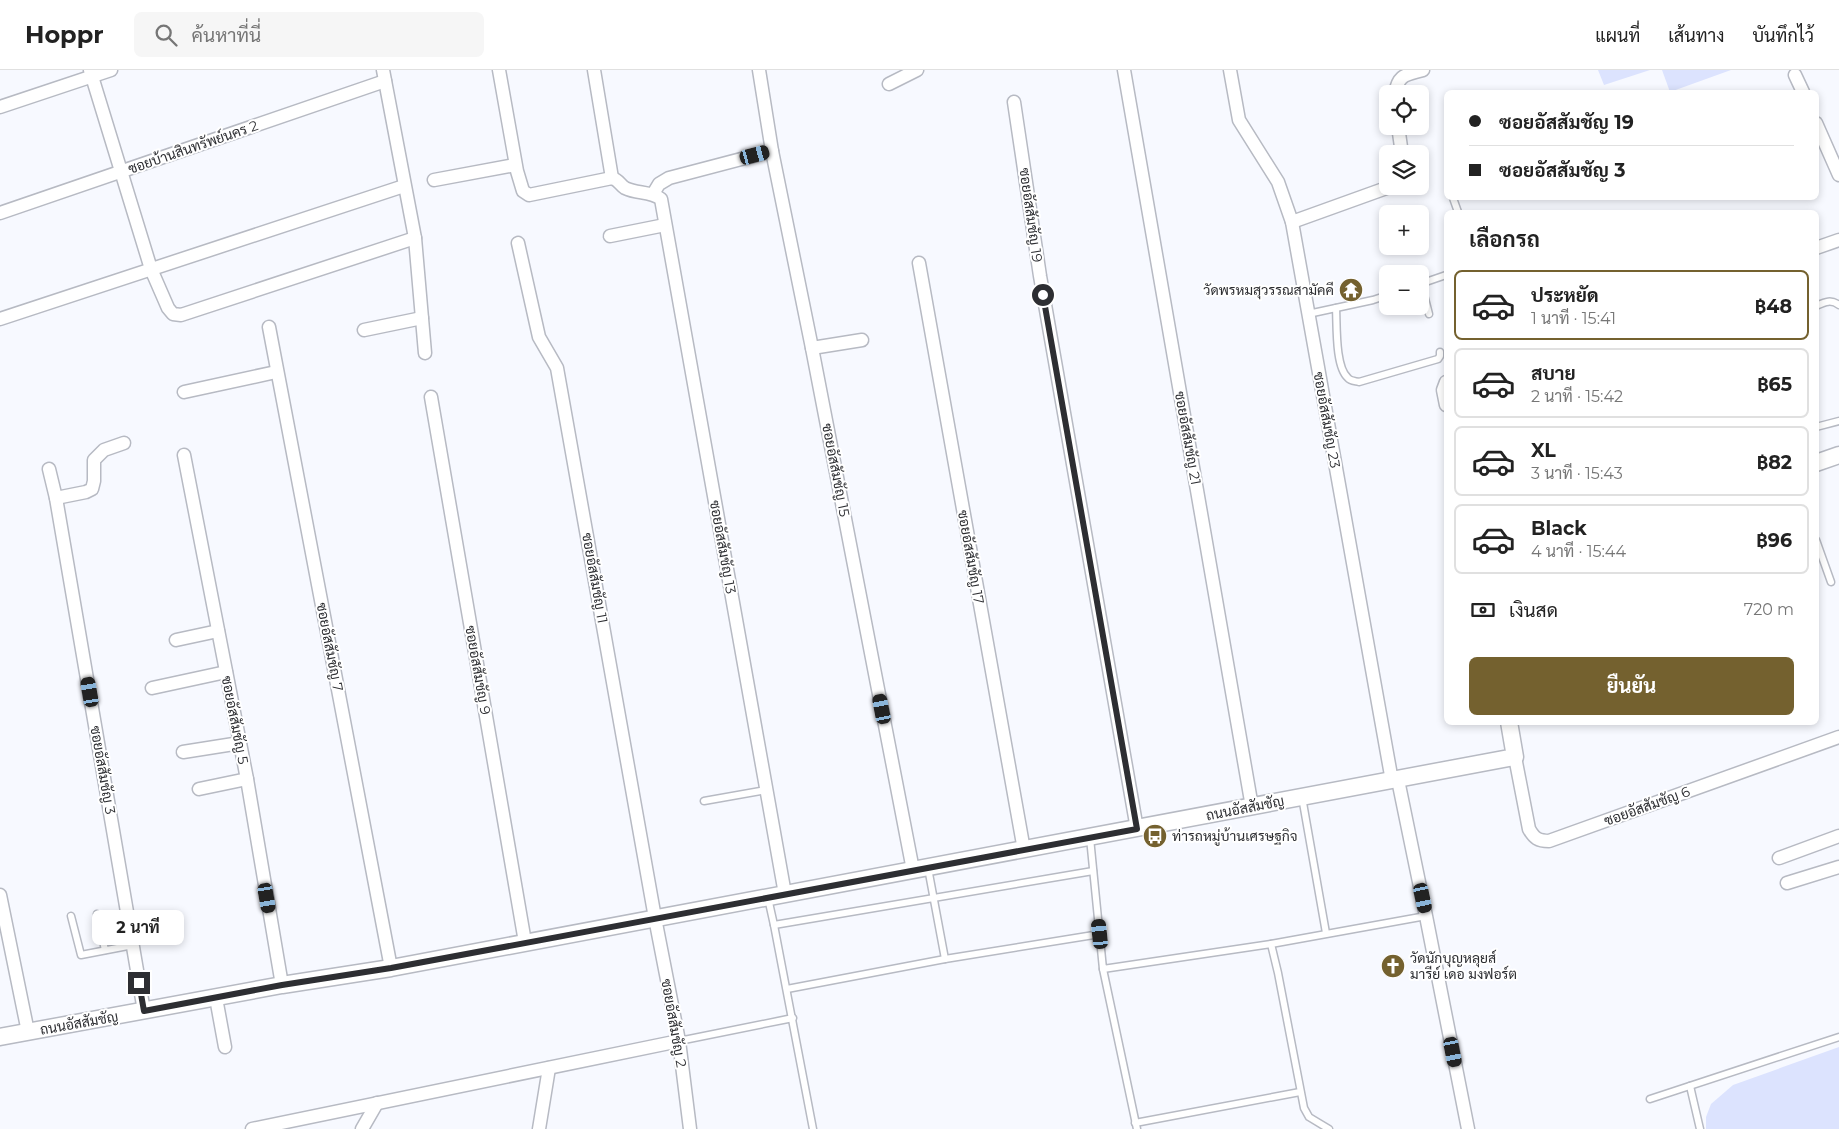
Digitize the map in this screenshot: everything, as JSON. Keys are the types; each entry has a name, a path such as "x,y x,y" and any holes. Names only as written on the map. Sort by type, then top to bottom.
{"street":[{"path":"0,107 91,73 111,70"},
{"path":"499,70 515,165 523,191 528,195 612,178 618,180 624,188 657,197 659,184 669,178 772,151"},
{"path":"594,70 612,178"},
{"name":"ซอยอัสสัมชัญ 15","path":"758,70 772,151 920,869"},
{"path":"889,84 917,70"},
{"name":"ซอยอัสสัมชัญ 21","path":"1124,70 1252,807"},
{"name":"ซอยอัสสัมชัญ 23","path":"1230,70 1239,120 1278,182 1292,222 1395,780 1426,916 1468,1129"},
{"path":"1396,85 1402,76 1423,70"},
{"path":"91,73 151,269 168,308 173,314 181,315 415,238"},
{"path":"384,76 415,238 425,353"},
{"name":"ซอยบ้านสินทรัพย์นคร 2","path":"0,213 122,172 384,76"},
{"path":"1795,76 1802,90"},
{"name":"ซอยอัสสัมชัญ 19","path":"1014,102 1041,286 1137,829"},
{"path":"1819,130 1839,175"},
{"path":"434,180 515,165"},
{"path":"0,319 404,186"},
{"path":"1292,222 1379,191"},
{"name":"ซอยอัสสัมชัญ 13","path":"657,197 665,224 785,894"},
{"path":"610,236 665,224"},
{"path":"1819,247 1839,240"},
{"name":"ซอยอัสสัมชัญ 11","path":"518,244 539,337 557,368 655,918"},
{"name":"ซอยอัสสัมชัญ 17","path":"919,263 1024,850"},
{"path":"364,330 422,318"},
{"name":"ซอยอัสสัมชัญ 7","path":"269,327 276,372 391,968"},
{"path":"812,348 862,340"},
{"path":"184,392 276,372"},
{"name":"ซอยอัสสัมชัญ 9","path":"431,397 525,942"},
{"path":"56,498 92,489 94,460 104,450 124,442"},
{"name":"ซอยอัสสัมชัญ 5","path":"184,455 247,779 282,985"},
{"path":"1819,462 1839,455"},
{"name":"ซอยอัสสัมชัญ 3","path":"49,469 56,498 144,1011"},
{"path":"176,640 218,631"},
{"path":"152,688 226,672"},
{"path":"1510,725 1515,757"},
{"name":"ซอยอัสสัมชัญ 6","path":"1515,757 1529,828 1533,836 1540,841 1549,841 1839,737"},
{"path":"183,752 240,743"},
{"name":"ถนนอัสสัมชัญ","path":"0,1038 282,985 391,968 1515,757"},
{"path":"200,789 247,779"},
{"path":"1779,858 1839,836"},
{"path":"1787,883 1839,867"},
{"path":"0,895 28,1032"},
{"name":"ซอยอัสสัมชัญ 2","path":"655,918 679,1040 690,1129"},
{"path":"216,998 225,1046"},
{"path":"252,1129 679,1040"},
{"path":"539,1129 549,1068"},
{"path":"362,1129 377,1103"}],"lane":[{"path":"1429,281 1444,276"},
{"path":"1308,314 1379,297"},
{"path":"1819,305 1829,301 1839,305"},
{"path":"1336,308 1340,362 1349,380 1359,382 1419,365 1438,359 1440,352"},
{"path":"1819,426 1839,421"},
{"path":"1819,556 1831,582"},
{"path":"704,801 766,790"},
{"path":"1302,797 1326,933"},
{"path":"1090,838 1103,969 1136,1126 1300,1092"},
{"path":"920,869 934,899 945,959"},
{"path":"774,925 934,899 1093,870"},
{"path":"768,897 793,1018 813,1129"},
{"path":"97,914 105,950"},
{"path":"71,916 81,955 133,945"},
{"path":"1103,969 1271,944 1426,916"},
{"path":"787,989 945,959 1100,934"},
{"path":"1271,944 1306,1114 1329,1129"},
{"path":"679,1040 793,1018"},
{"path":"1650,1099 1839,1038"},
{"path":"1690,1086 1700,1129"}],"shaded area":[{"path":"1598,70 1650,70 1604,85"},
{"path":"1662,70 1731,70 1676,90 1669,90"},
{"path":"1839,1047 1839,1129 1706,1129 1706,1117 1711,1104 1733,1085"}],"place":[{"name":"วัดพรหมสุวรรณสามัคคี","path":"1351,290"},
{"name":"ท่ารถหมู่บ้านเศรษฐกิจ","path":"1155,836"},
{"name":"วัดนักบุญหลุยส์ มารีย์ เดอ มงฟอร์ต","path":"1393,966"}],"route":[{"path":"139,983 144,1011 282,985 391,968 1137,829 1043,295"}]}
